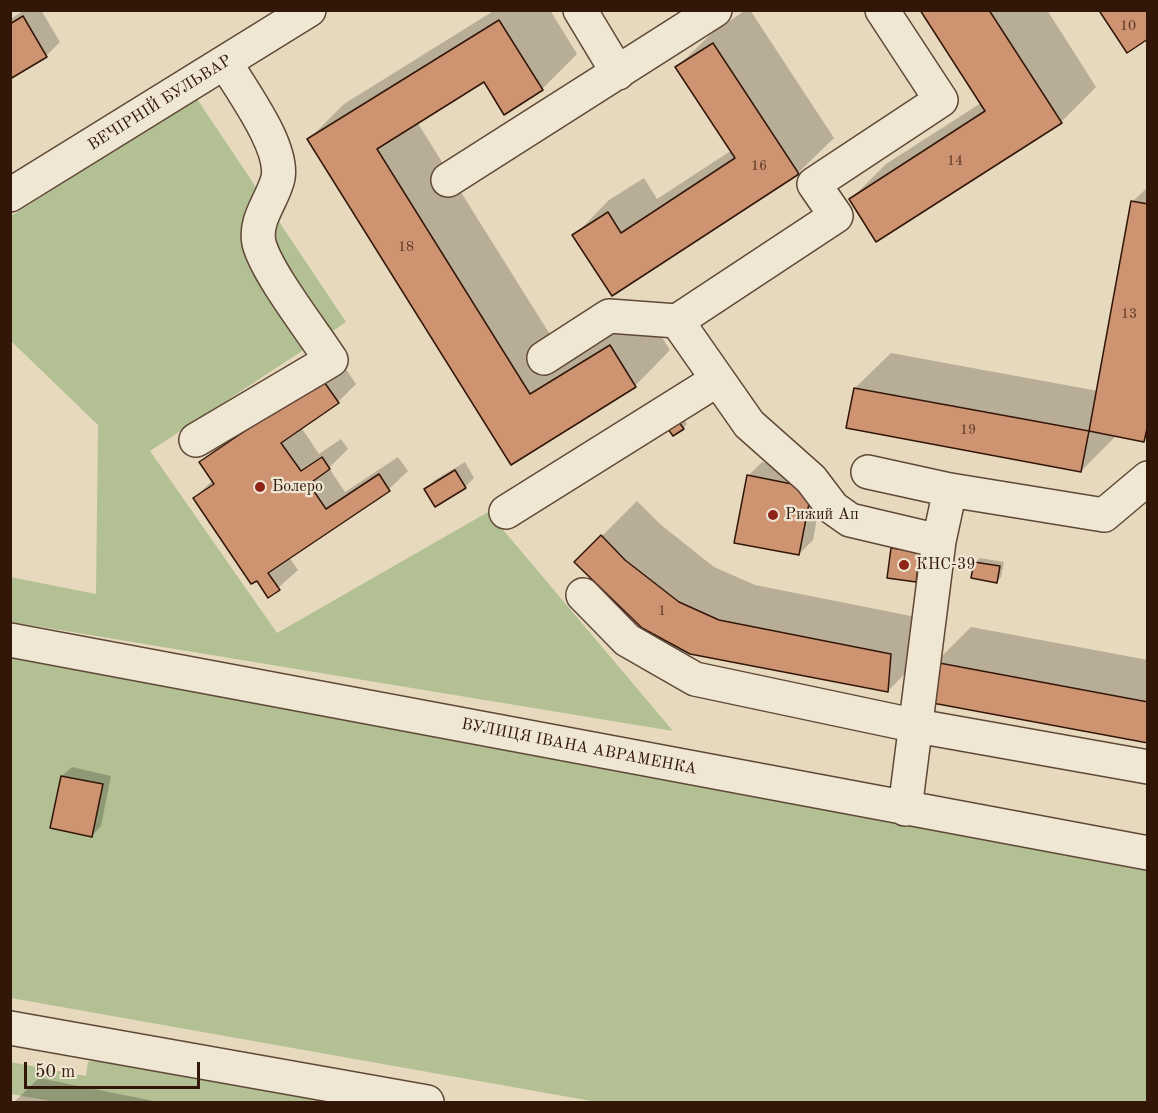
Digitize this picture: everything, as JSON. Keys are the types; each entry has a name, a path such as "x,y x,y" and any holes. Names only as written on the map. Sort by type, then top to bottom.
{"street":[{"name":"ВЕЧІРНІЙ БУЛЬВАР","path":"10,195 225,62 270,21 309,10"},
{"path":"580,10 618,73"},
{"path":"448,180 715,10"},
{"path":"544,358 609,316 677,321 836,216 814,184 941,100 882,10"},
{"path":"196,440 331,360 262,250 258,230 278,179 279,164 268,136 225,62"},
{"path":"677,321 748,424 811,479 834,508 850,520 939,541"},
{"path":"506,512 717,380"},
{"path":"868,472 950,490 1104,515 1148,478"},
{"path":"905,809 939,541 950,490"},
{"path":"583,595 627,640 695,680 917,726 1148,767"},
{"name":"ВУЛИЦЯ ІВАНА АВРАМЕНКА","path":"10,640 1148,853"},
{"path":"10,1028 428,1102"}],"green space":[{"path":"197,99 346,322 150,451 277,633 488,512 673,731 11,622 10,577 96,594 98,425 11,341 11,216"},
{"path":"10,653 1147,860 1147,1102 597,1102 11,998"},
{"path":"121,1054 400,1102 57,1102 11,1094 10,1062 86,1076 88,1062"}],"building":[{"path":"920,10 989,10 1062,123 876,242 849,199 985,111"},
{"path":"1103,10 1148,10 1148,39 1127,53 1100,12"},
{"path":"23,16 47,57 10,79 10,24"},
{"path":"499,20 543,90 504,115 484,82 377,149 530,394 610,345 636,387 511,465 307,139"},
{"path":"713,43 799,174 612,296 572,235 608,212 621,233 735,158 675,67"},
{"path":"1131,201 1148,204 1148,424 1144,442 1089,431"},
{"name":"Болеро","path":"322,379 339,403 281,443 301,471 322,457 330,469 309,484 326,509 379,474 390,491 268,573 280,590 268,598 257,581 251,584 193,498 214,484 199,462"},
{"path":"854,388 1089,431 1081,472 846,428"},
{"path":"679,422 684,429 673,436 668,429"},
{"path":"455,470 466,488 435,507 424,489"},
{"name":"Рижий Ап","path":"747,475 812,488 799,555 734,543"},
{"path":"601,535 625,560 679,602 719,620 891,654 888,692 690,654 642,628 574,562"},
{"name":"КНС-39","path":"891,548 920,552 916,582 887,578"},
{"path":"974,562 1000,566 997,583 971,578"},
{"path":"934,662 1148,702 1148,743 927,702"},
{"path":"61,776 103,784 92,837 50,828"}],"place":[{"name":"Болеро","path":"260,487"},
{"name":"Рижий Ап","path":"773,515"},
{"name":"КНС-39","path":"904,565"}]}
